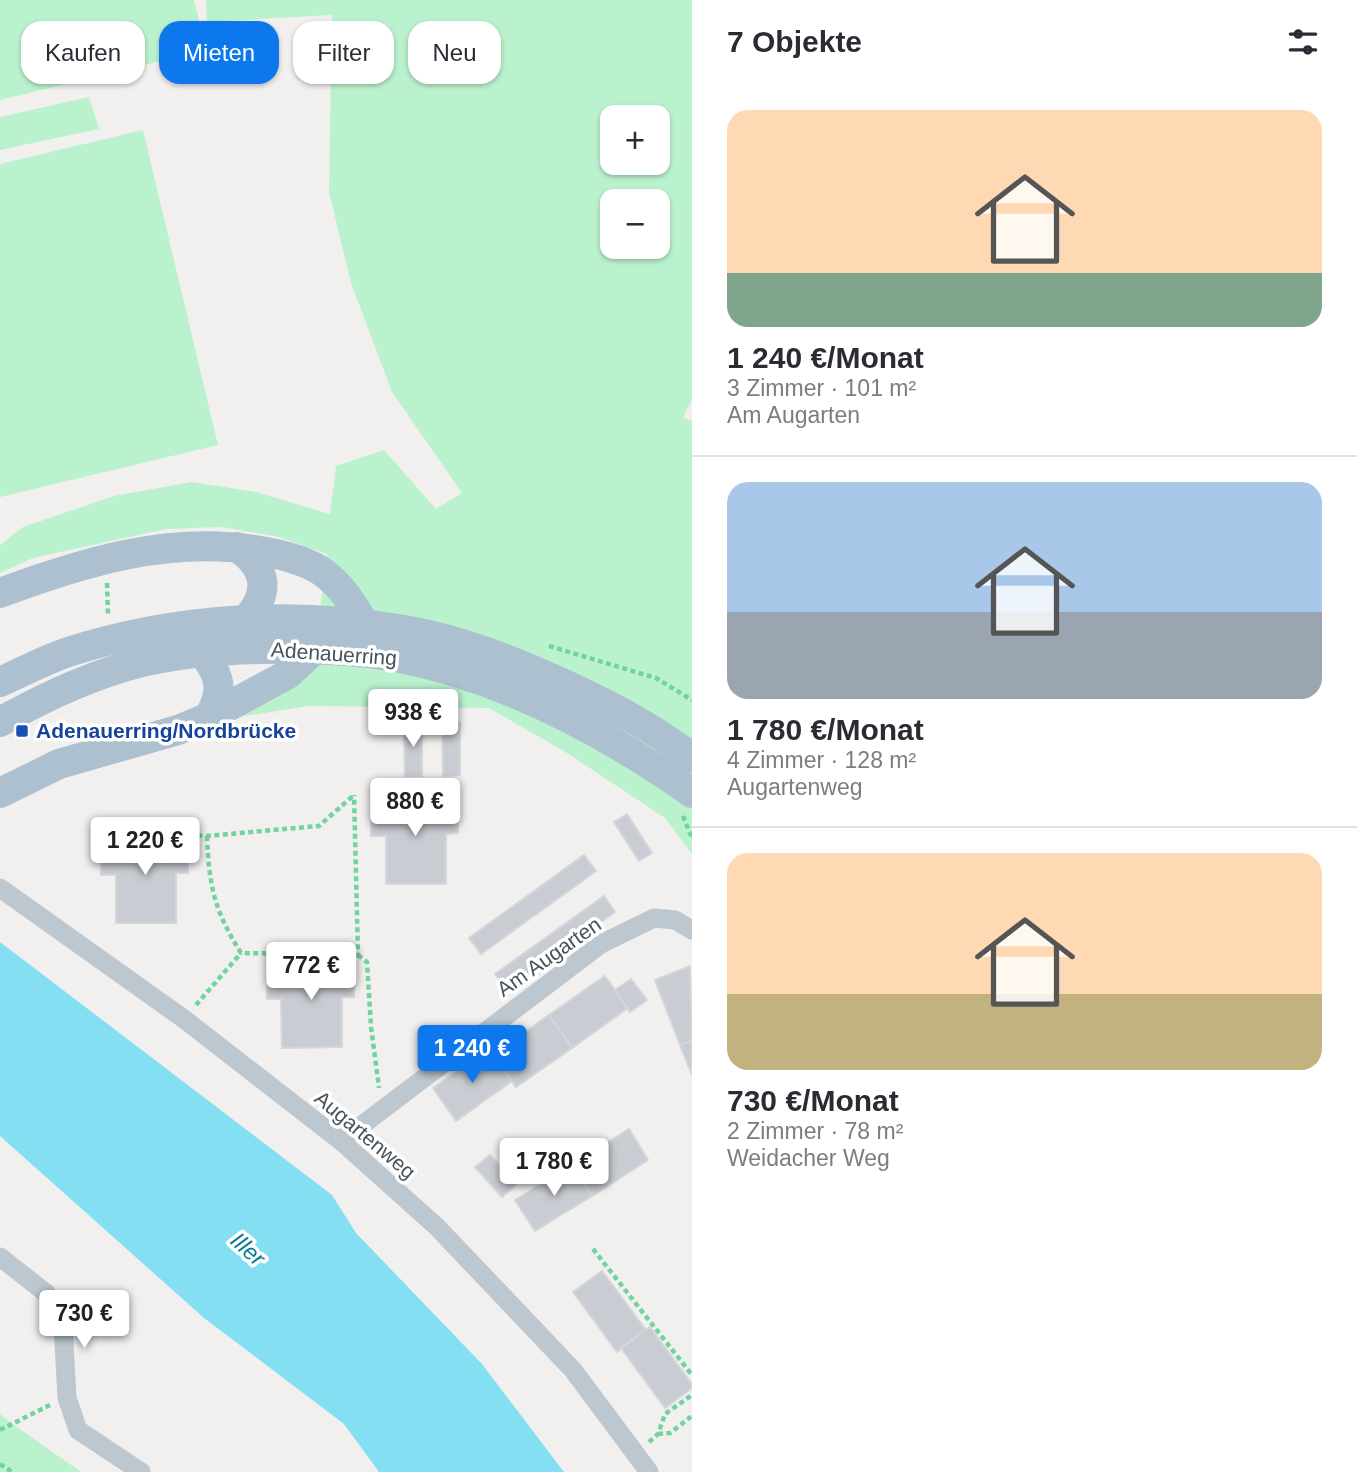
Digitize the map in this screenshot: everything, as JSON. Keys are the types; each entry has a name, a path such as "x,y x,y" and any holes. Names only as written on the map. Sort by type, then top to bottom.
{"main road":[{"path":"0,593 96,561 152,549 237,547 280,554 317,568 350,599 364,624"},
{"path":"237,547 253,558 263,581 258,608 246,620"},
{"name":"Adenauerring","path":"0,682 66,653 145,633 199,623 246,620 364,624 406,630 512,661 602,702 669,740 692,758"},
{"path":"0,793 59,764 178,730 209,718 288,674 315,649"},
{"name":"Adenauerring","path":"0,722 78,683 146,661 202,652 315,649 396,657 448,670 514,694 583,725 692,793"},
{"path":"202,652 219,685 218,702 209,718"}],"street":[{"name":"Augartenweg","path":"0,888 184,1019 341,1141 437,1227 573,1370 649,1472"},
{"name":"Am Augarten","path":"341,1141 601,944 654,918 675,920 692,930"},
{"path":"0,1257 46,1293 63,1324 66,1398 78,1430 141,1472"}],"path":[{"path":"414,800 415,792"},
{"path":"144,825 144,837 182,834 207,836 319,826 354,795 358,955"},
{"path":"182,834 183,824"},
{"path":"207,836 212,897 225,928 241,953"},
{"path":"241,953 358,955 367,962 371,1027 382,1108"},
{"path":"184,1019 241,953"},
{"path":"310,954 310,964"},
{"path":"593,1249 692,1375"},
{"path":"623,1300 629,1296"},
{"path":"636,1455 657,1434 665,1414 692,1395"},
{"path":"0,1430 10,1422 66,1398"},
{"path":"657,1434 670,1433 692,1416"},
{"path":"0,1464 12,1472"}],"green space":[{"path":"0,0 194,0 199,21 159,21 159,61 145,65 145,21 21,21 21,84 66,84 0,100"},
{"path":"206,0 692,0 692,399 683,418 692,421 692,854 665,818 567,753 489,708 309,706 238,717 315,649 327,554 279,537 222,527 166,529 33,558 0,573 0,545 23,527 114,496 192,482 256,492 330,514 336,466 384,450 436,509 462,493 392,392 351,283 329,192 331,84 394,84 394,21 332,21 332,15 207,21"},
{"path":"89,97 99,129 0,150 0,117"},
{"path":"143,130 218,445 0,497 0,164"},
{"path":"0,1414 10,1422 81,1472 0,1472"}],"water":[{"name":"Iller","path":"0,942 332,1195 356,1233 482,1364 564,1472 379,1472 344,1424 204,1318 0,1136"}],"building":[{"path":"422,722 422,776 405,776 404,723"},
{"path":"442,722 460,722 460,775 443,776"},
{"path":"458,800 458,833 446,834 446,884 386,884 386,836 371,836 371,801"},
{"path":"627,814 652,853 639,861 614,822"},
{"path":"188,839 188,873 176,873 176,923 116,923 116,875 101,875 101,840"},
{"path":"584,855 596,871 481,954 469,938"},
{"path":"604,896 615,912 506,990 495,974"},
{"path":"267,964 354,964 354,997 342,997 342,1047 282,1048 281,999 267,999"},
{"path":"690,966 692,1041 680,1045 655,980"},
{"path":"605,976 628,1008 572,1048 549,1015"},
{"path":"631,979 647,1000 630,1012 615,990"},
{"path":"549,1015 572,1048 516,1087 493,1055"},
{"path":"692,1041 692,1075 680,1045"},
{"path":"489,1049 512,1081 456,1121 433,1088"},
{"path":"629,1129 648,1160 592,1196 572,1165"},
{"path":"490,1155 516,1185 502,1197 475,1167"},
{"path":"572,1165 592,1196 535,1231 515,1200"},
{"path":"602,1271 646,1330 617,1352 573,1292"},
{"path":"650,1327 692,1384 692,1388 665,1408 621,1348"}],"place":[{"name":"Adenauerring/Nordbrücke","path":"22,731"}]}
